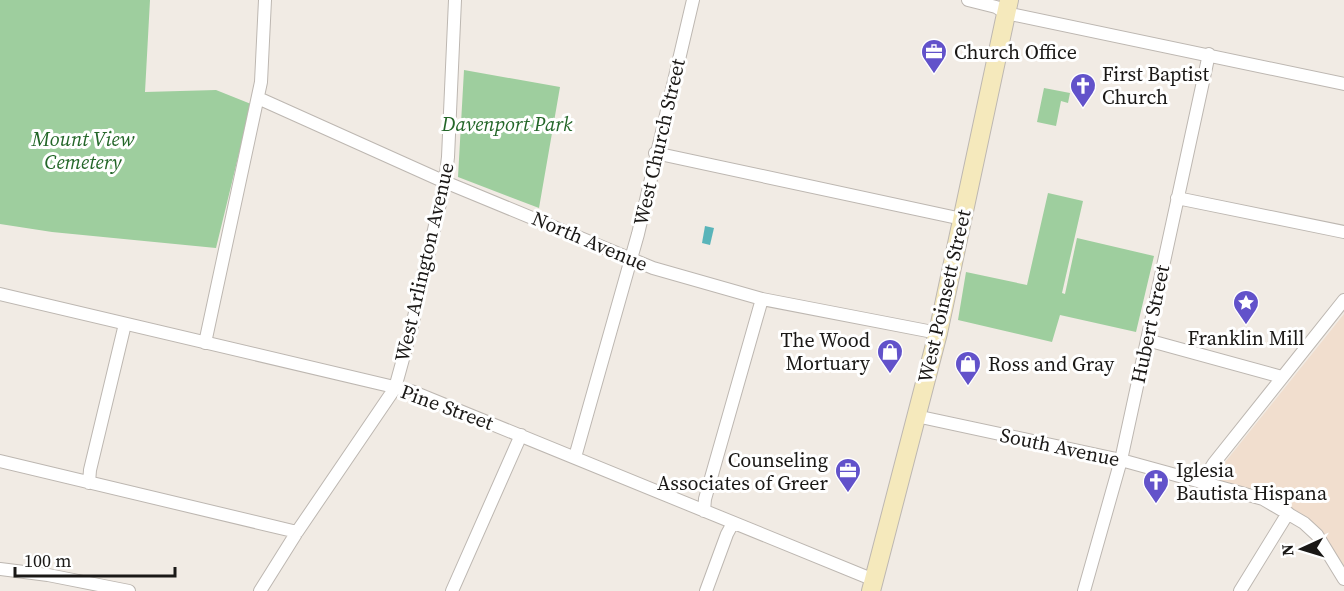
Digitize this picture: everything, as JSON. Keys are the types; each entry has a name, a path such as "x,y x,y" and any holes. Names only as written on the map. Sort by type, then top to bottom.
{"main road":[{"name":"West Poinsett Street","path":"873,585 938,333 1008,6"}],"street":[{"path":"205,343 261,82 266,0"},
{"name":"West Arlington Avenue","path":"260,591 394,388 411,330 445,182 455,0"},
{"name":"West Church Street","path":"575,457 631,259 693,0"},
{"path":"968,0 996,7 1008,6 1344,84"},
{"name":"Hubert Street","path":"1084,591 1121,460 1209,54"},
{"name":"North Avenue","path":"258,98 445,182 653,268 762,299 938,333"},
{"path":"656,153 962,219"},
{"path":"1177,198 1344,232"},
{"name":"Pine Street","path":"0,294 411,391 733,523 873,585"},
{"path":"704,511 705,499 762,299"},
{"path":"1202,482 1214,463 1344,300"},
{"path":"89,483 90,470 125,324"},
{"path":"1146,340 1282,377"},
{"name":"South Avenue","path":"916,416 1121,460 1263,499 1304,523 1317,535 1325,544 1344,579"},
{"path":"452,591 521,435"},
{"path":"0,461 297,532"},
{"path":"1240,591 1288,513"},
{"path":"706,591 733,523"},
{"path":"0,569 48,575 129,591"}],"shaded area":[{"path":"1344,314 1344,566 1327,540 1299,512 1266,495 1226,485 1218,479 1218,471"}],"green space":[{"name":"Mount View Cemetery","path":"0,0 150,0 145,92 216,90 251,104 216,248 52,232 0,224"},
{"name":"Davenport Park","path":"464,70 560,87 539,208 458,177"},
{"path":"1044,88 1070,93 1068,103 1061,101 1056,126 1037,122"},
{"path":"1048,193 1083,201 1062,293 1065,294 1077,238 1154,256 1136,332 1060,315 1052,342 958,320 966,272 1027,285"}],"water":[{"path":"705,226 714,228 710,245 702,243"}],"place":[{"name":"Church Office","path":"934,75"},
{"name":"First Baptist Church","path":"1083,109"},
{"name":"Franklin Mill","path":"1246,326"},
{"name":"The Wood Mortuary","path":"890,375"},
{"name":"Ross and Gray","path":"968,387"},
{"name":"Counseling Associates of Greer","path":"848,494"},
{"name":"Iglesia Bautista Hispana","path":"1156,505"}]}
